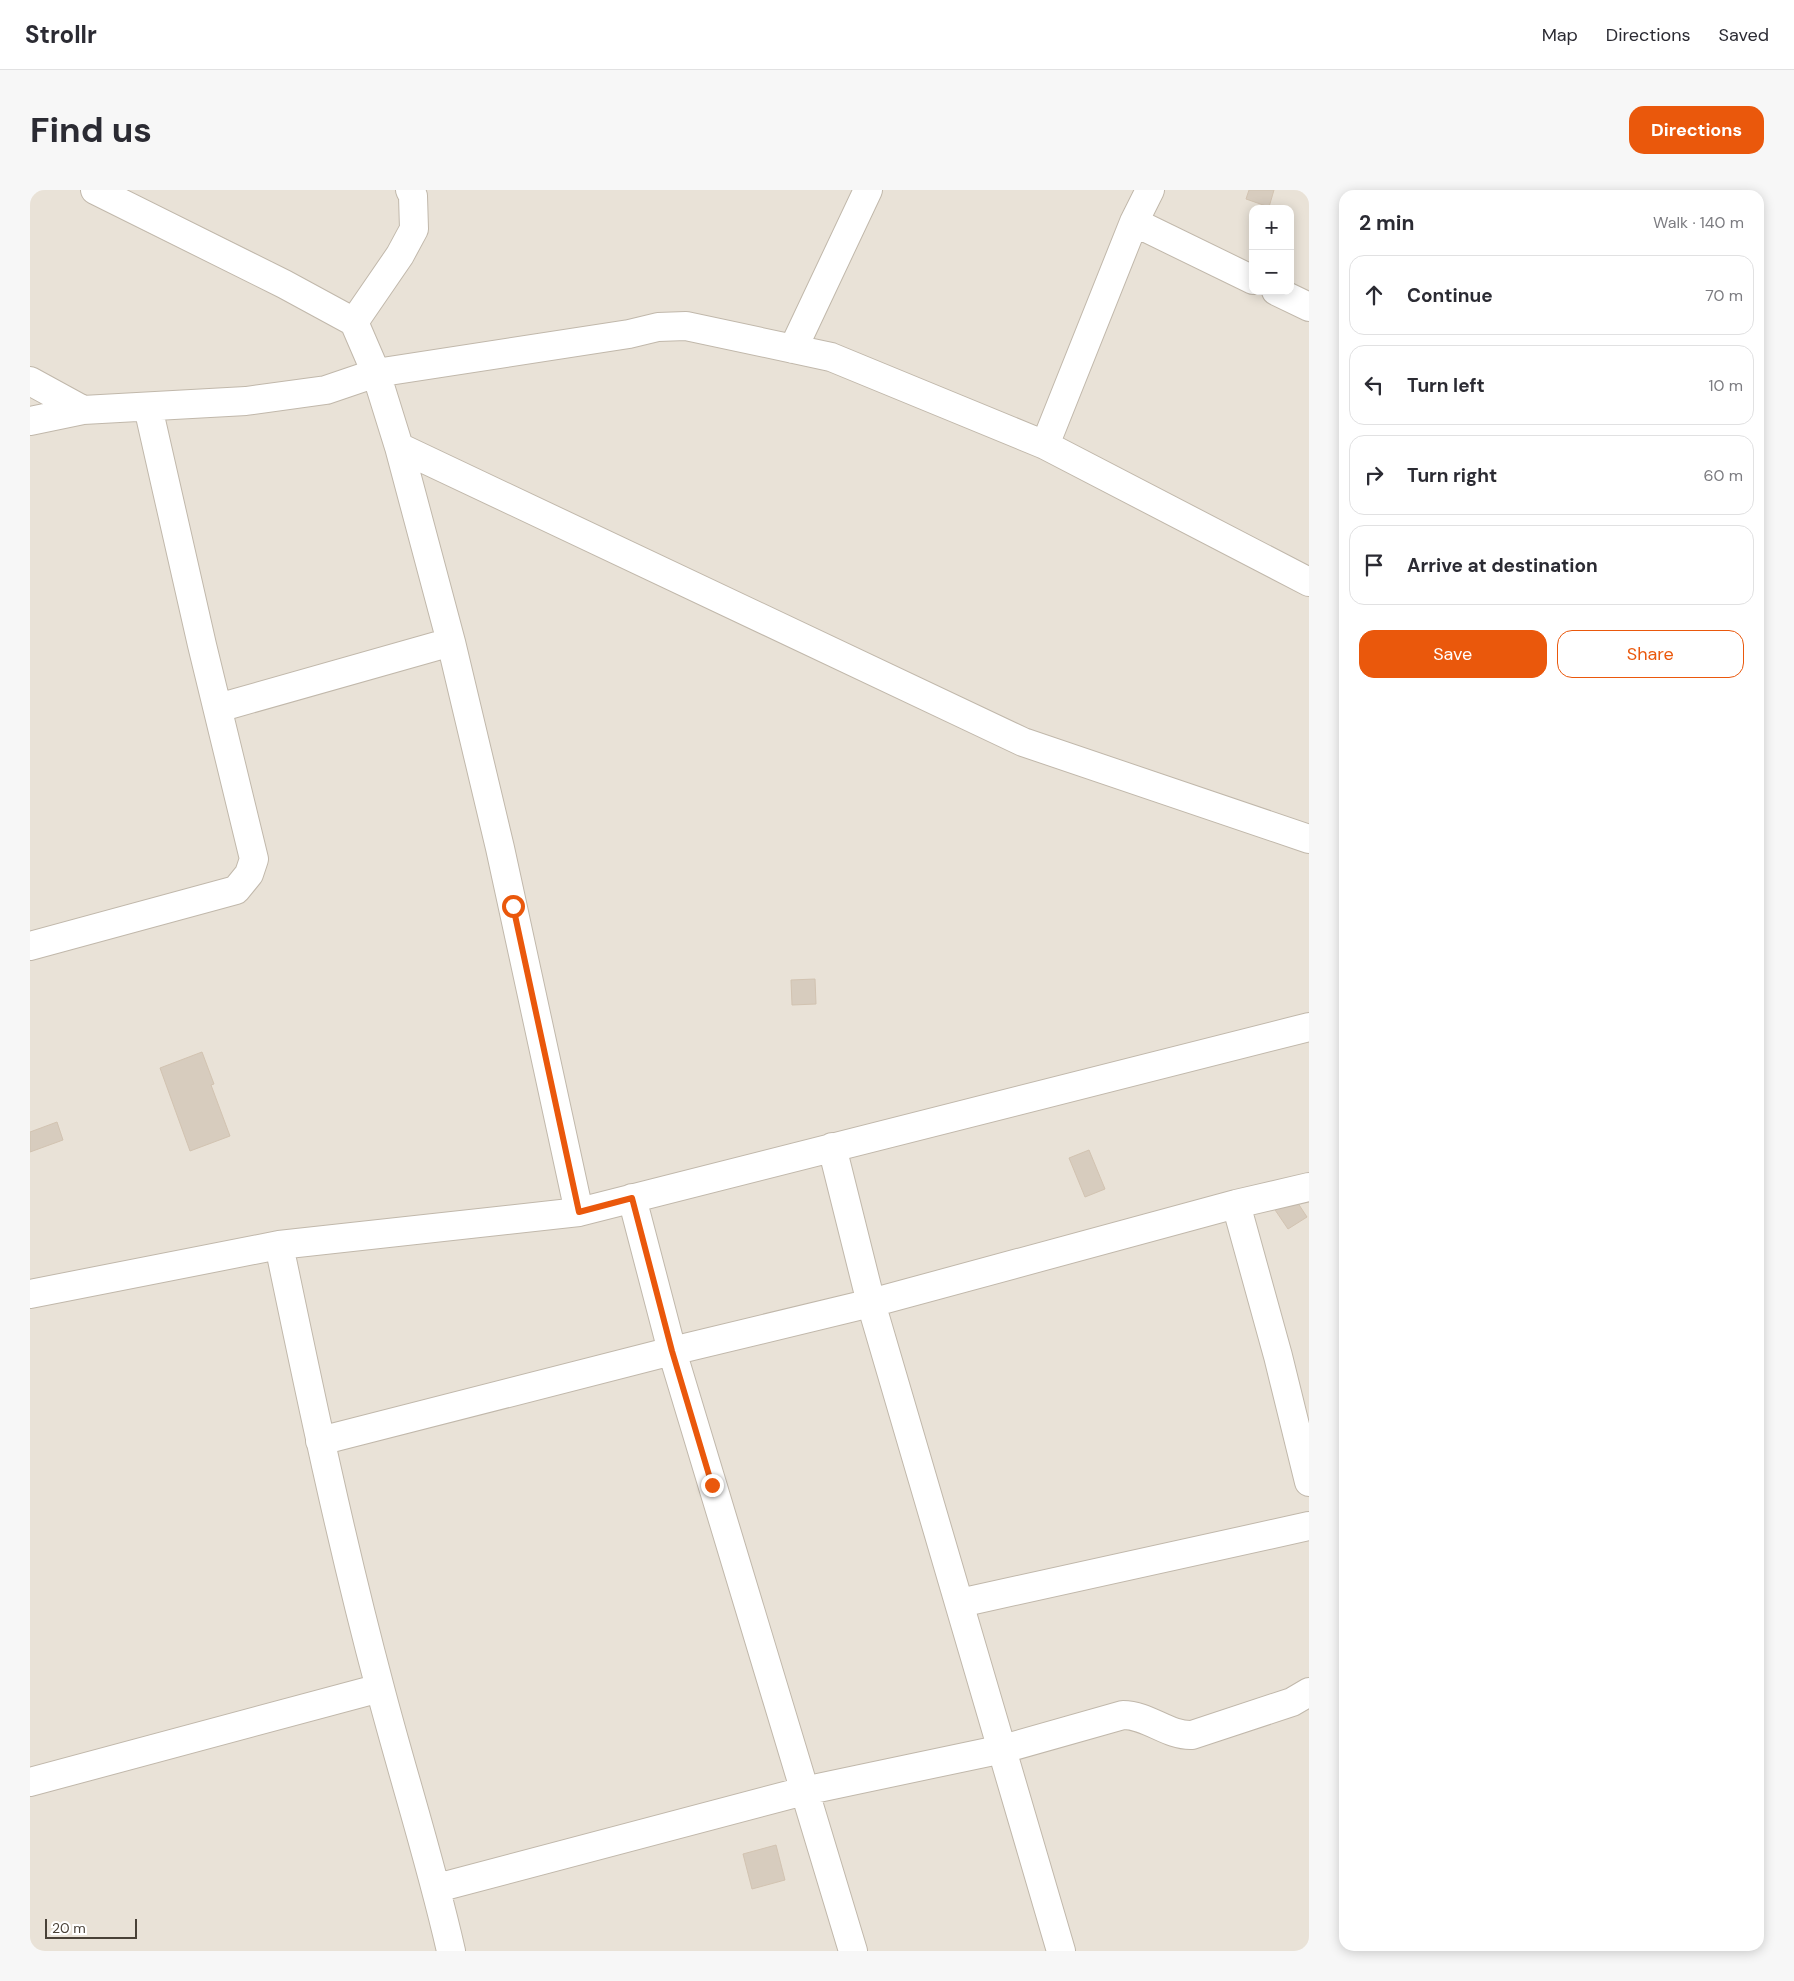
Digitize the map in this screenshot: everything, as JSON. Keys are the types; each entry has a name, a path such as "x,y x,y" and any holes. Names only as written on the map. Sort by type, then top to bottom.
{"street":[{"path":"95,190 284,284 354,322 376,373 399,447 451,642 500,848 579,1212"},
{"path":"354,322 400,255 414,228 413,196 410,190"},
{"path":"793,349 868,190"},
{"path":"1045,445 1134,222 1150,190"},
{"path":"1134,222 1249,278"},
{"path":"1284,295 1309,307"},
{"path":"30,421 83,410 246,401 326,390 376,373 630,334 658,327 686,326 831,357 1045,445 1309,582"},
{"path":"30,381 83,410"},
{"path":"30,946 236,890 249,874 254,859 148,407"},
{"path":"399,447 1023,742 1309,839"},
{"path":"218,708 451,642"},
{"path":"30,1294 280,1246 579,1212 1309,1027"},
{"path":"832,1147 871,1303 1061,1951"},
{"path":"320,1441 672,1351 871,1303 1236,1204 1309,1187"},
{"path":"632,1198 672,1351 853,1951"},
{"path":"1236,1204 1278,1356 1309,1482"},
{"path":"280,1246 320,1441 380,1688 437,1888 452,1951"},
{"path":"960,1603 1309,1526"},
{"path":"30,1782 380,1688"},
{"path":"437,1888 804,1791 1003,1749 1123,1715 1142,1718 1184,1736 1292,1702 1309,1692"}],"shaded area":[{"path":"30,190 1309,190 1309,1951 30,1951"}],"building":[{"path":"1249,190 1274,190 1270,205 1263,205 1246,199"},
{"path":"815,979 816,1004 792,1005 791,980"},
{"path":"202,1052 214,1084 211,1085 230,1136 190,1151 160,1068"},
{"path":"57,1122 63,1140 30,1152 30,1132"},
{"path":"1089,1150 1105,1189 1085,1197 1069,1158"},
{"path":"1288,1188 1307,1217 1288,1229 1269,1201"},
{"path":"776,1845 785,1880 752,1889 743,1854"}],"route":[{"path":"513,906 579,1212 632,1198 672,1351 712,1485"}]}
